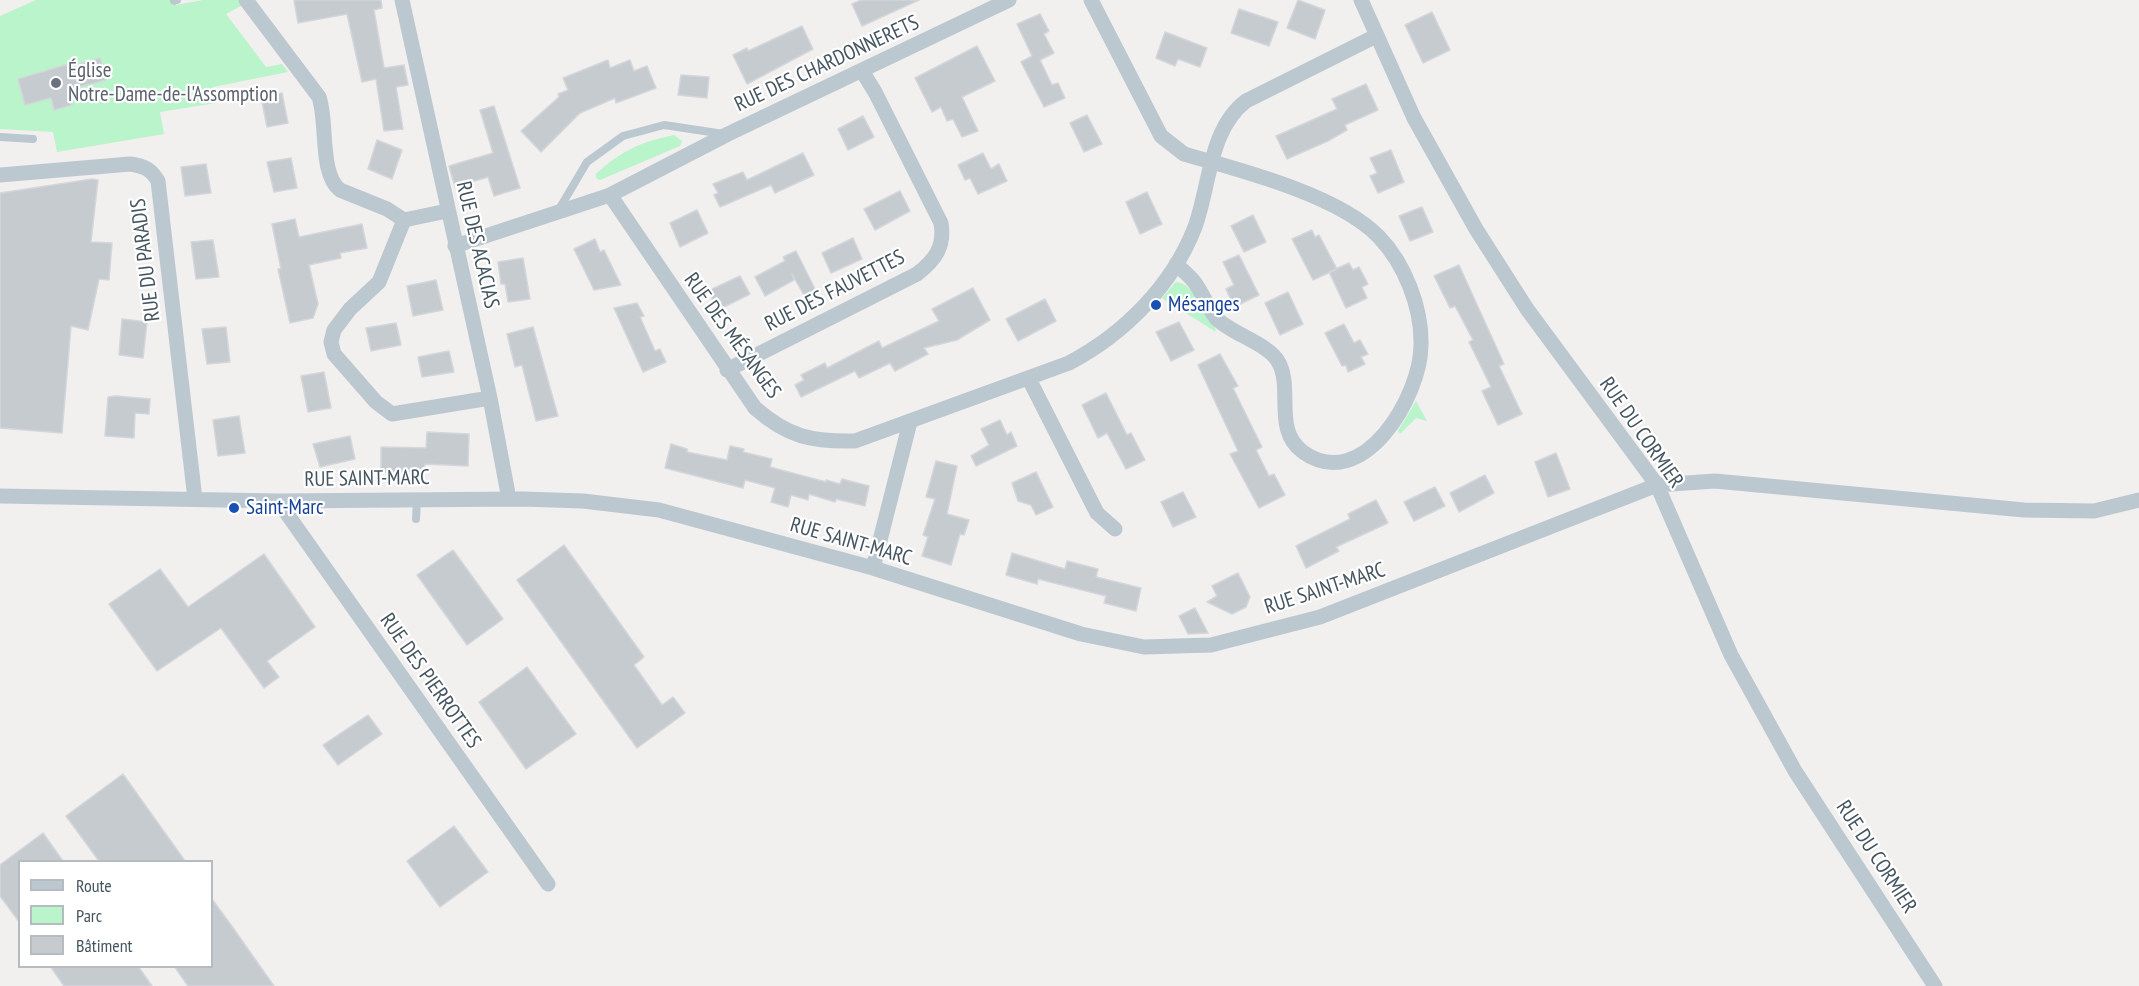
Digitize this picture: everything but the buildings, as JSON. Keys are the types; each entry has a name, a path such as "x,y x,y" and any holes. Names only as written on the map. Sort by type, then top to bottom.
{"street":[{"path":"246,0 319,97 324,111 329,175 334,185 340,190 387,209 404,220 447,211"},
{"name":"RUE DES ACACIAS","path":"402,0 490,398 509,499"},
{"name":"RUE DES CHARDONNERETS","path":"455,246 610,195 728,134 1009,0"},
{"path":"1091,0 1161,136 1184,154 1301,192 1356,219 1379,237 1397,261 1418,311 1421,345 1416,381 1403,410 1386,435 1369,450 1348,459 1318,461 1304,452 1297,446 1287,425 1282,373 1276,358 1217,319 1194,281 1176,264"},
{"name":"RUE DU CORMIER","path":"1361,0 1414,118 1476,229 1527,309 1657,485 1731,655 1795,771 1935,986"},
{"name":"RUE DES MÉSANGES","path":"610,195 755,408 776,426 799,436 822,442 855,441 1029,379 1098,348 1153,296 1176,264 1195,227 1212,162 1233,112 1246,101 1376,36"},
{"name":"RUE DES FAUVETTES","path":"727,370 917,274 931,263 940,248 941,223 875,92 862,71"},
{"name":"RUE DU PARADIS","path":"0,175 130,164 147,168 159,181 195,499"},
{"path":"404,220 379,282 350,309 334,330 331,342 334,354 376,402 392,414 490,398"},
{"path":"1029,379 1097,513 1115,529"},
{"path":"873,568 910,423"},
{"name":"RUE SAINT-MARC","path":"0,496 278,501 509,499 583,501 659,510 873,568 1081,634 1144,647 1211,645 1320,617 1657,485 1714,481 2024,510 2094,511 2139,500"},
{"name":"RUE DES PIERROTTES","path":"278,501 548,884"}],"lane":[{"name":"RUE DES CHARDONNERETS","path":"558,212 587,162 623,136 664,125 728,134"},
{"path":"0,137 33,139"},
{"path":"416,519 417,500"}],"green space":[{"path":"36,0 173,0 176,5 203,0 244,0 248,2 226,14 266,67 282,64 288,72 213,87 216,103 160,112 164,134 57,152 53,132 0,129 0,16"},
{"path":"674,135 682,141 680,146 600,180 596,178 596,174 622,154 641,144"},
{"path":"1176,282 1189,288 1214,325 1216,332 1162,298"},
{"path":"1416,401 1427,421 1416,418 1400,434 1398,431"}],"place":[{"name":"Église Notre-Dame-de-l'Assomption","path":"56,83"},
{"name":"Mésanges","path":"1156,305"},
{"name":"Saint-Marc","path":"234,508"}]}
